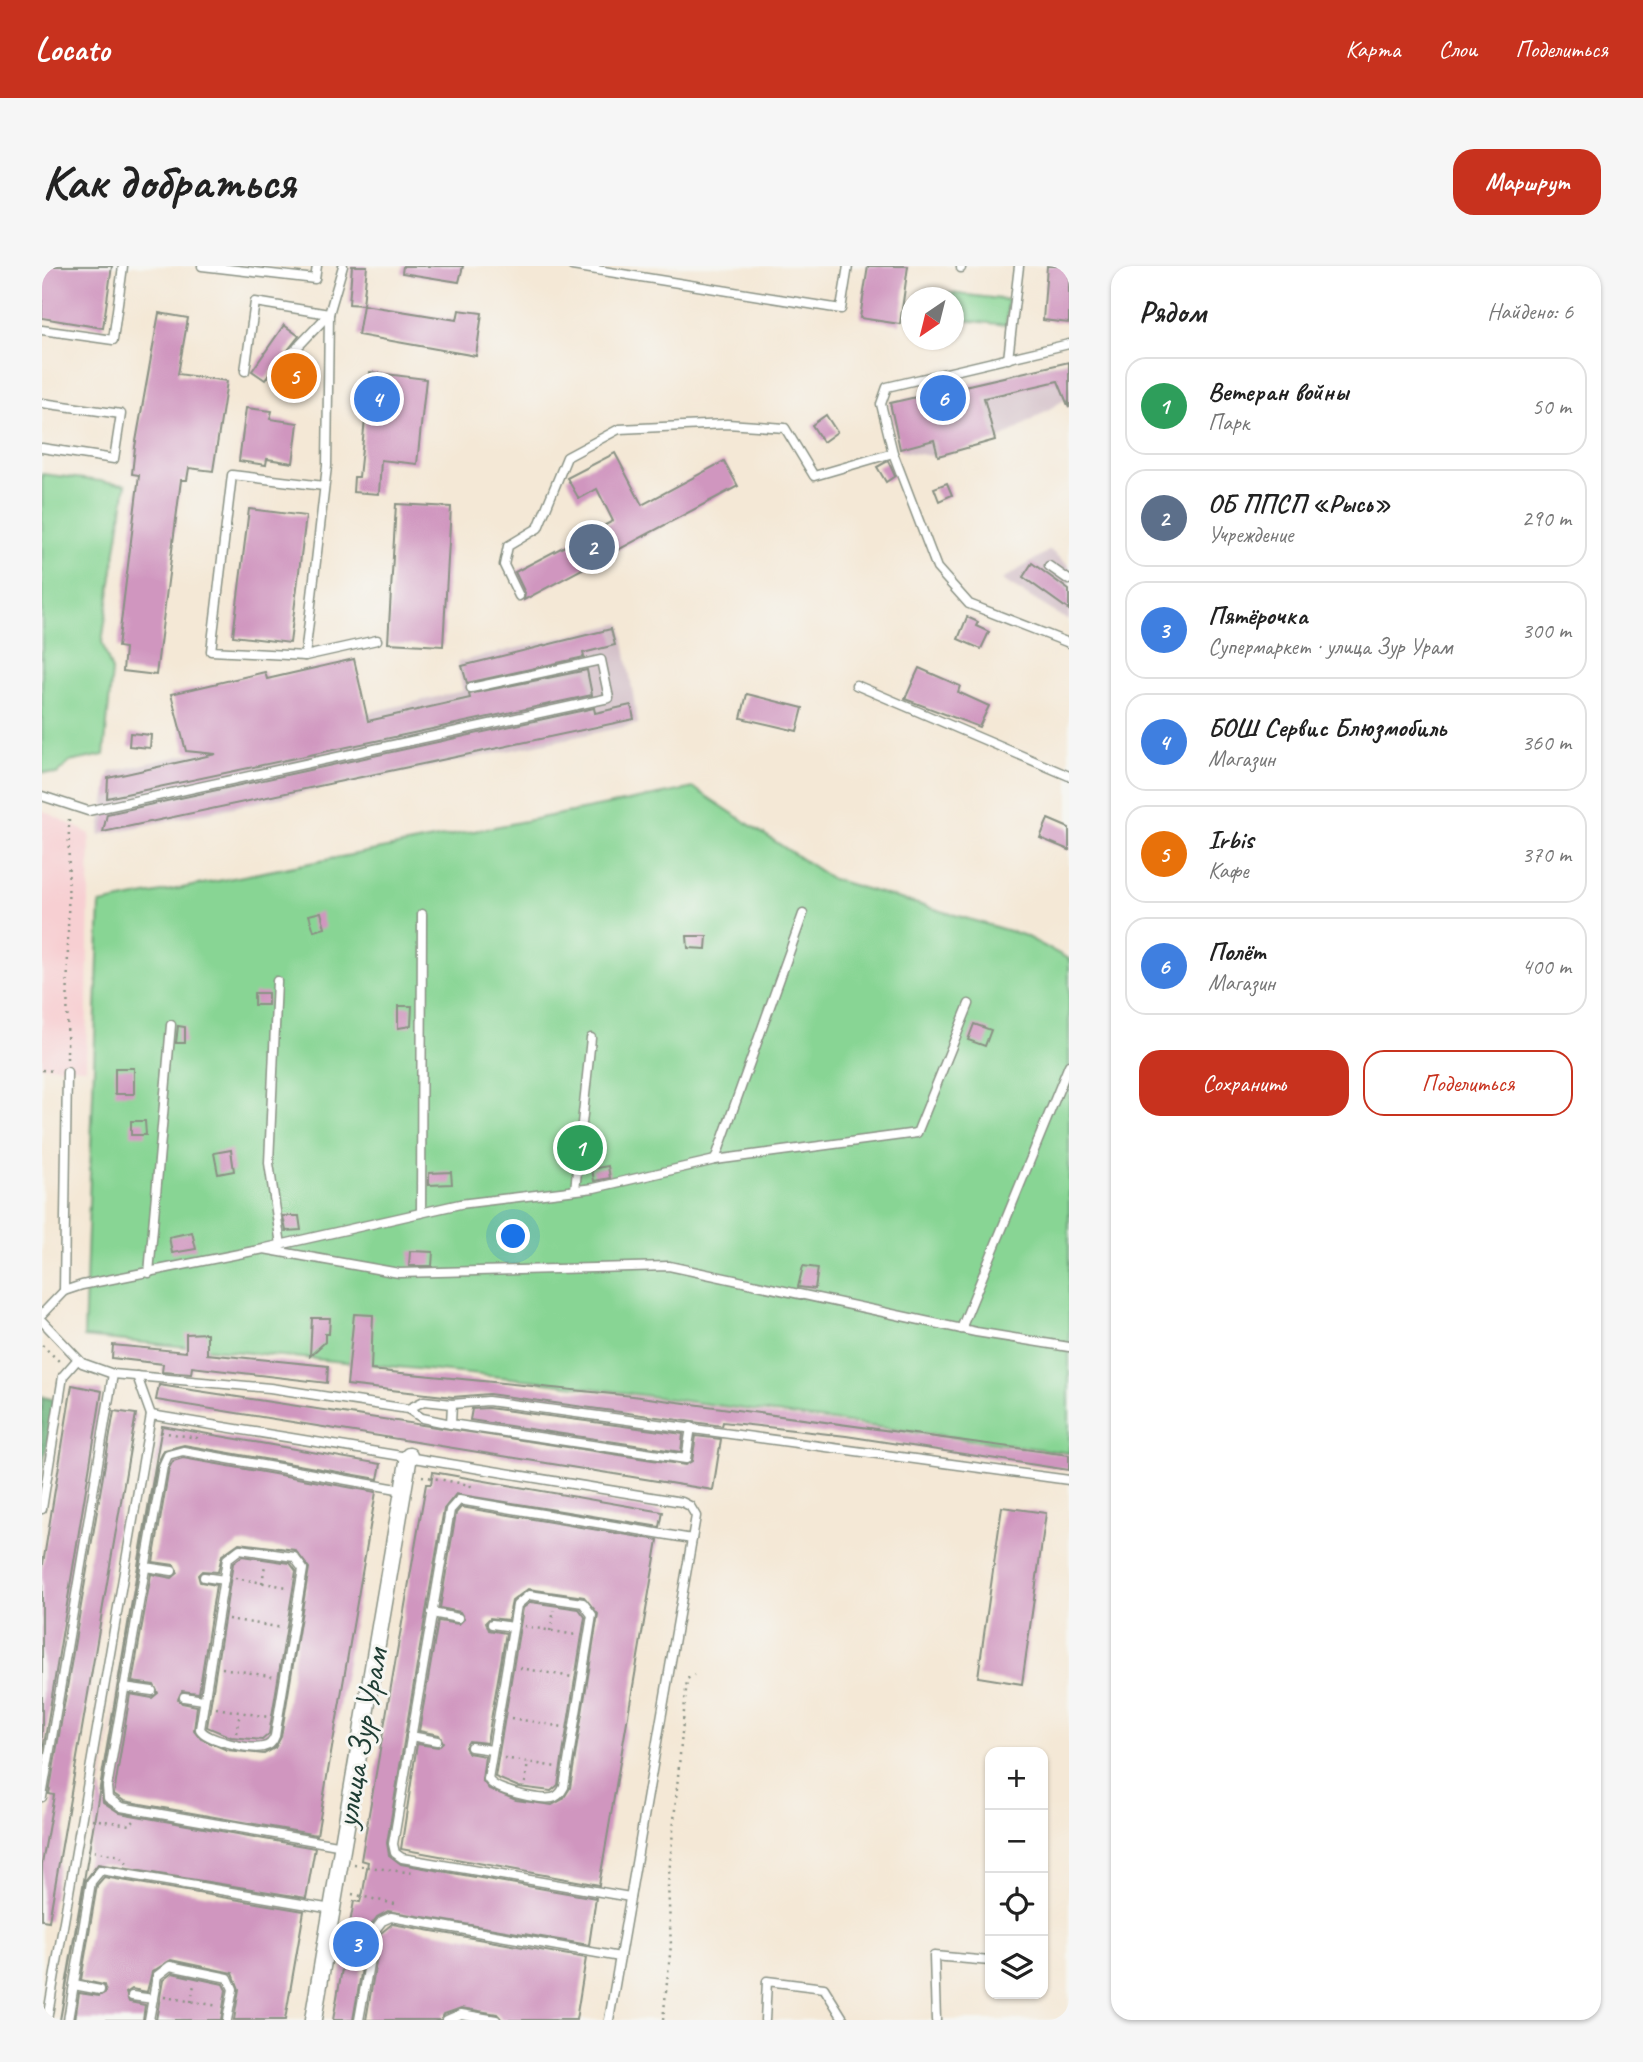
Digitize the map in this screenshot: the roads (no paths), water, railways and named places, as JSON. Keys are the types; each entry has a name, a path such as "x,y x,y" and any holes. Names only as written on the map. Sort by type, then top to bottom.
{"street":[{"name":"улица Зур Урам","path":"313,2020 409,1456"}],"lane":[{"path":"42,330 113,340 123,266"},
{"path":"202,266 315,279 317,266"},
{"path":"305,656 324,486 328,314 343,266"},
{"path":"572,266 841,309 848,266"},
{"path":"1008,359 1019,266"},
{"path":"244,371 255,302 328,314"},
{"path":"293,352 328,314"},
{"path":"1069,344 887,387 881,404 893,453 937,568 969,604 1069,643"},
{"path":"42,402 121,414 114,459 42,448"},
{"path":"519,596 504,565 508,546 538,528 567,457 619,429 727,424 785,428 814,476 893,453"},
{"path":"324,486 232,475 211,651 305,656 377,640"},
{"path":"1049,566 1069,580"},
{"path":"42,796 69,802 88,811 609,698 601,660 471,688"},
{"path":"856,685 1069,776"},
{"path":"421,1213 422,914"},
{"path":"715,1160 803,914"},
{"path":"277,981 269,1163 281,1245"},
{"path":"42,1314 64,1291 460,1204 575,1190 715,1160 917,1133 969,1004"},
{"path":"149,1273 171,1025"},
{"path":"575,1190 591,1038"},
{"path":"961,1329 1069,1065"},
{"path":"64,1291 67,1072"},
{"path":"264,1249 399,1273 669,1266 961,1329 1069,1347"},
{"path":"42,1321 79,1359 113,1374 270,1388 408,1409 422,1418 451,1424 686,1458 691,1427"},
{"path":"42,1509 64,1376 79,1359"},
{"path":"42,1797 113,1374"},
{"path":"47,2020 151,1415 137,1376"},
{"path":"408,1409 424,1401 452,1404 488,1401 1069,1480"},
{"path":"451,1424 452,1404"},
{"path":"151,1415 687,1504 696,1516 609,2020"},
{"path":"343,1846 121,1807 111,1802 107,1787 163,1466 168,1455 177,1451 403,1490"},
{"path":"630,1897 398,1856 393,1844 432,1613 450,1510 459,1500 692,1539"},
{"path":"244,1549 299,1560 303,1569 300,1589 275,1736 270,1745 261,1748 211,1739 202,1734 199,1723 202,1703 228,1559 234,1551 244,1549"},
{"path":"145,1567 172,1572"},
{"path":"204,1577 224,1578"},
{"path":"533,1595 583,1604 589,1608 593,1619 564,1787 558,1795 550,1798 500,1790 491,1784 488,1773 491,1753 517,1605 523,1598 533,1595"},
{"path":"432,1613 458,1618"},
{"path":"492,1624 513,1626"},
{"path":"124,1687 152,1691"},
{"path":"184,1697 202,1703"},
{"path":"411,1736 437,1741"},
{"path":"471,1747 491,1753"},
{"path":"68,2020 91,1882 101,1870 332,1909"},
{"path":"359,2020 375,1930 382,1921 391,1917 620,1957"},
{"path":"936,2020 934,1956 985,1961"},
{"path":"149,2020 157,1976 163,1968 170,1966 223,1975 230,1980 233,1989 227,2020"},
{"path":"765,2020 767,1981 824,1988 844,2020"},
{"path":"74,1985 100,1990"},
{"path":"132,1996 153,1997"},
{"path":"447,2020 461,2014 496,2020"}],"place":[{"name":"Irbis","path":"294,376"},
{"name":"Полёт","path":"943,398"},
{"name":"БОШ Сервис Блюзмобиль","path":"377,399"},
{"name":"ОБ ППСП «Рысь»","path":"592,547"},
{"name":"Ветеран войны","path":"580,1148"},
{"name":"Пятёрочка","path":"356,1944"}]}
